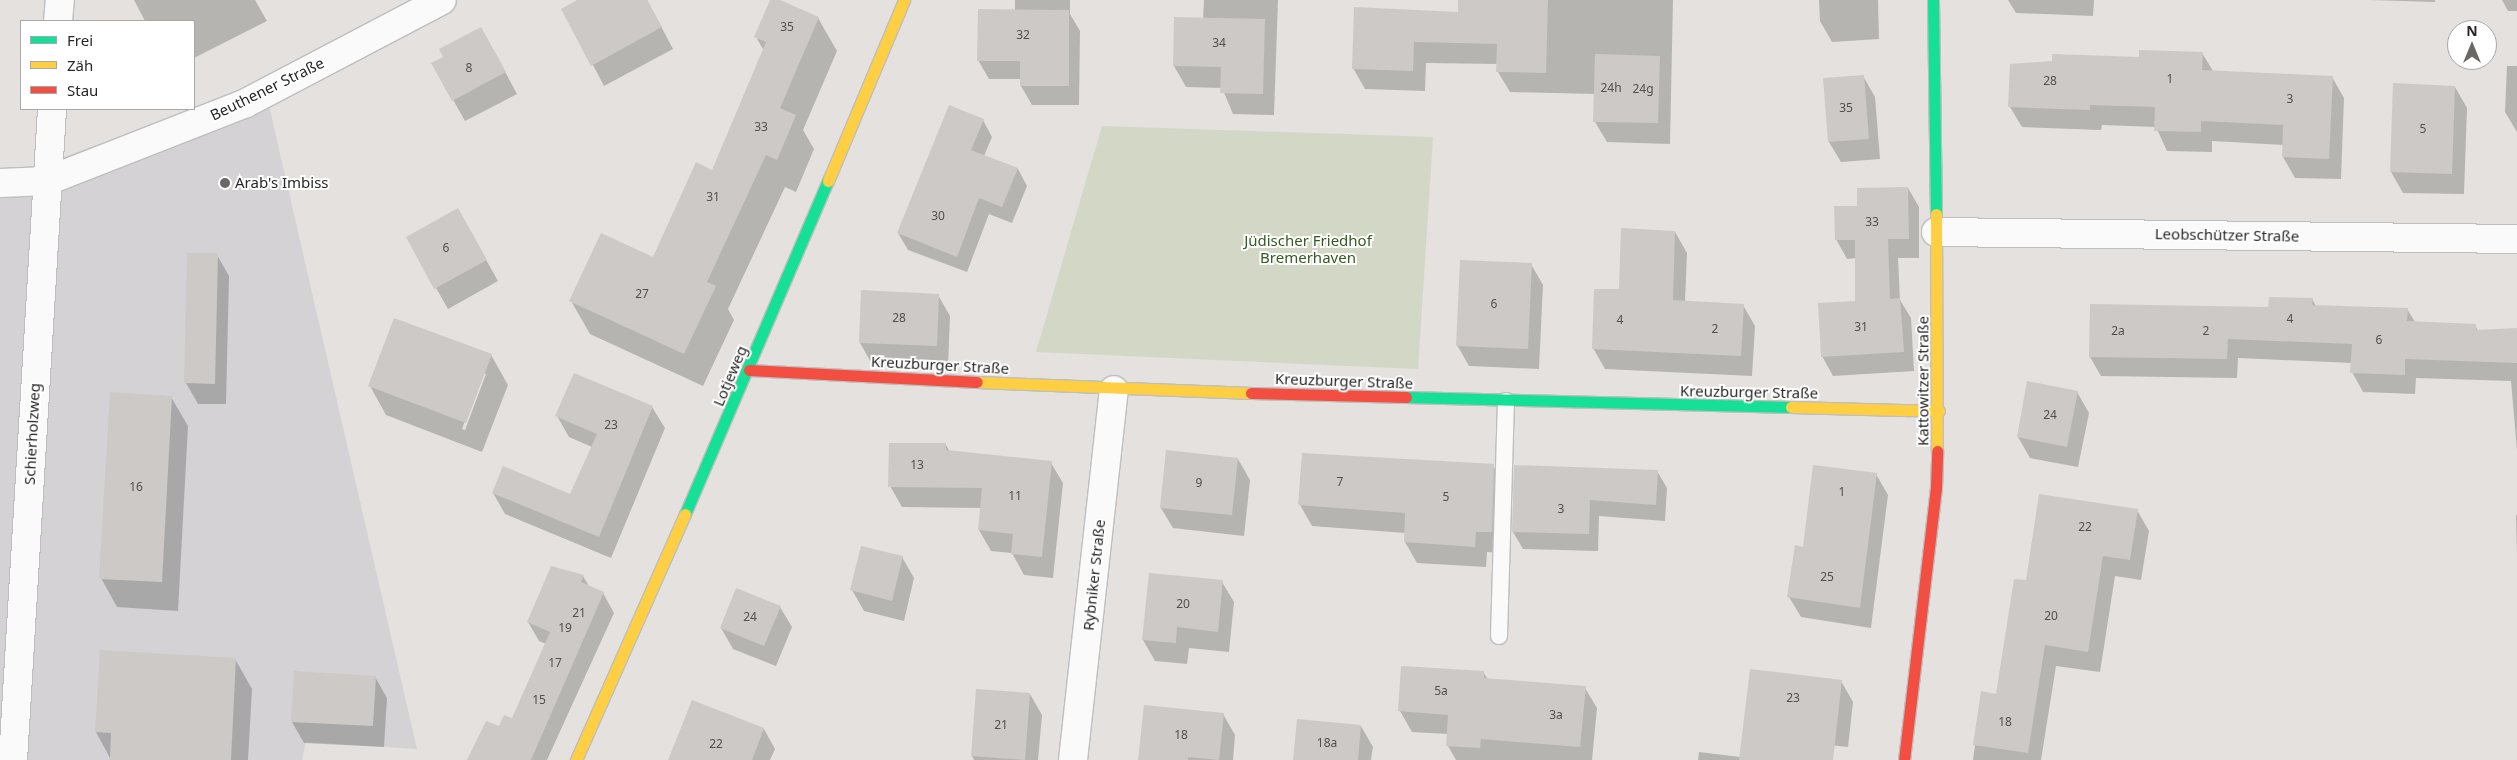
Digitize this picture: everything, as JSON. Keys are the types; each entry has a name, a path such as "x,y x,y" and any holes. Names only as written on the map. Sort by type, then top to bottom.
{"street":[{"path":"58,20 60,0"},
{"name":"Beuthener Straße","path":"0,183 48,181 246,102 442,0"},
{"name":"Lotjeweg","path":"576,760 749,370 904,0"},
{"name":"Kattowitzer Straße","path":"1904,760 1936,488 1939,411 1932,0"},
{"name":"Schierholzweg","path":"13,760 52,110"},
{"name":"Leobschützer Straße","path":"1936,232 2517,239"},
{"name":"Kreuzburger Straße","path":"749,370 1114,390 1939,411"},
{"name":"Rybniker Straße","path":"1073,760 1114,390"}],"lane":[{"path":"1499,636 1506,401"}],"shaded area":[{"path":"264,84 417,749 306,742 302,760 0,760 0,169 42,165"}],"green space":[{"name":"Jüdischer Friedhof Bremerhaven","path":"1102,126 1433,137 1418,369 1036,352"}],"building":[{"path":"577,0 647,0 662,27 591,66 561,9"},
{"path":"770,0 780,0 819,17 780,108 796,115 777,160 766,155 707,282 716,286 684,354 569,301 601,233 653,257 696,162 712,170 766,42 754,37"},
{"path":"1458,0 1548,0 1546,73 1496,72 1497,44 1414,42 1413,71 1352,69 1354,7 1458,12"},
{"path":"978,9 1069,10 1069,86 1020,86 1020,61 977,61"},
{"path":"1174,17 1265,19 1263,94 1220,93 1221,67 1173,66"},
{"path":"481,27 506,72 452,101 431,63 443,57 439,49"},
{"path":"2139,50 2203,52 2202,70 2333,76 2329,159 2282,157 2283,125 2201,121 2201,132 2154,131 2155,107 2090,105 2090,110 2008,107 2010,64 2052,61 2052,54 2139,57"},
{"path":"1595,54 1660,56 1658,123 1593,122"},
{"path":"1864,75 1869,139 1828,142 1823,78"},
{"path":"2393,83 2455,86 2452,174 2390,172"},
{"path":"949,105 984,119 971,150 1018,168 1002,207 979,198 957,257 897,233"},
{"path":"1908,187 1909,239 1888,239 1890,299 1900,298 1904,352 1821,357 1818,303 1855,301 1855,240 1835,240 1834,206 1857,206 1857,188"},
{"path":"458,208 487,260 434,289 406,237"},
{"path":"1621,228 1675,231 1673,300 1744,304 1741,356 1592,349 1594,289 1619,289"},
{"path":"187,253 218,253 215,384 184,383"},
{"path":"1460,260 1532,263 1528,349 1456,346"},
{"path":"861,290 939,294 937,346 859,343"},
{"path":"2269,297 2313,298 2312,305 2408,308 2407,321 2476,324 2476,330 2517,328 2517,363 2405,359 2405,375 2350,373 2352,344 2228,339 2227,359 2089,357 2090,304 2268,307"},
{"path":"394,318 492,354 466,423 368,386"},
{"path":"574,373 653,406 599,537 492,493 503,466 570,494 597,434 555,416"},
{"path":"2027,381 2078,391 2067,447 2017,437"},
{"path":"110,392 172,396 162,582 99,579"},
{"path":"889,443 946,443 946,450 1052,461 1042,557 1011,554 1013,534 978,530 982,488 888,487"},
{"path":"1166,450 1238,458 1232,515 1160,508"},
{"path":"1302,453 1494,464 1492,532 1476,532 1475,547 1404,542 1405,513 1298,505"},
{"path":"1514,465 1658,470 1656,505 1590,500 1589,534 1512,532"},
{"path":"1813,465 1877,473 1860,608 1787,597 1795,545 1803,547"},
{"path":"2039,494 2138,509 2130,560 2103,556 2088,652 2045,645 2028,753 1973,745 1981,691 1996,694 2014,579 2026,580"},
{"path":"861,546 903,556 892,601 850,590"},
{"path":"551,566 584,575 581,582 604,592 531,760 467,760 486,721 499,726 504,715 512,718 550,632 527,622"},
{"path":"1149,573 1223,580 1218,632 1177,627 1176,643 1142,640"},
{"path":"736,588 781,606 764,646 720,628"},
{"path":"100,650 236,658 231,760 110,760 111,733 95,732"},
{"path":"1401,666 1484,671 1484,678 1586,686 1580,747 1481,739 1480,748 1446,746 1448,715 1398,711"},
{"path":"1750,669 1842,680 1833,760 1739,760"},
{"path":"294,671 376,676 373,726 291,722"},
{"path":"976,689 1030,693 1025,760 971,756"},
{"path":"692,700 764,728 752,760 668,760"},
{"path":"1144,705 1224,713 1219,760 1188,757 1188,760 1138,760"},
{"path":"1297,719 1361,725 1358,760 1293,760"}],"traffic: fast":[{"path":"1933,0 1936,214"},
{"path":"685,514 828,181"},
{"path":"1406,397 1791,407"}],"traffic: slow":[{"path":"828,181 904,0"},
{"path":"1936,214 1937,451"},
{"path":"977,382 1251,393"},
{"path":"1791,407 1939,411"},
{"path":"576,760 685,514"}],"traffic: jam":[{"path":"749,370 977,382"},
{"path":"1251,393 1406,397"},
{"path":"1904,760 1936,488 1937,451"}],"place":[{"name":"Arab's Imbiss","path":"225,183"}]}
